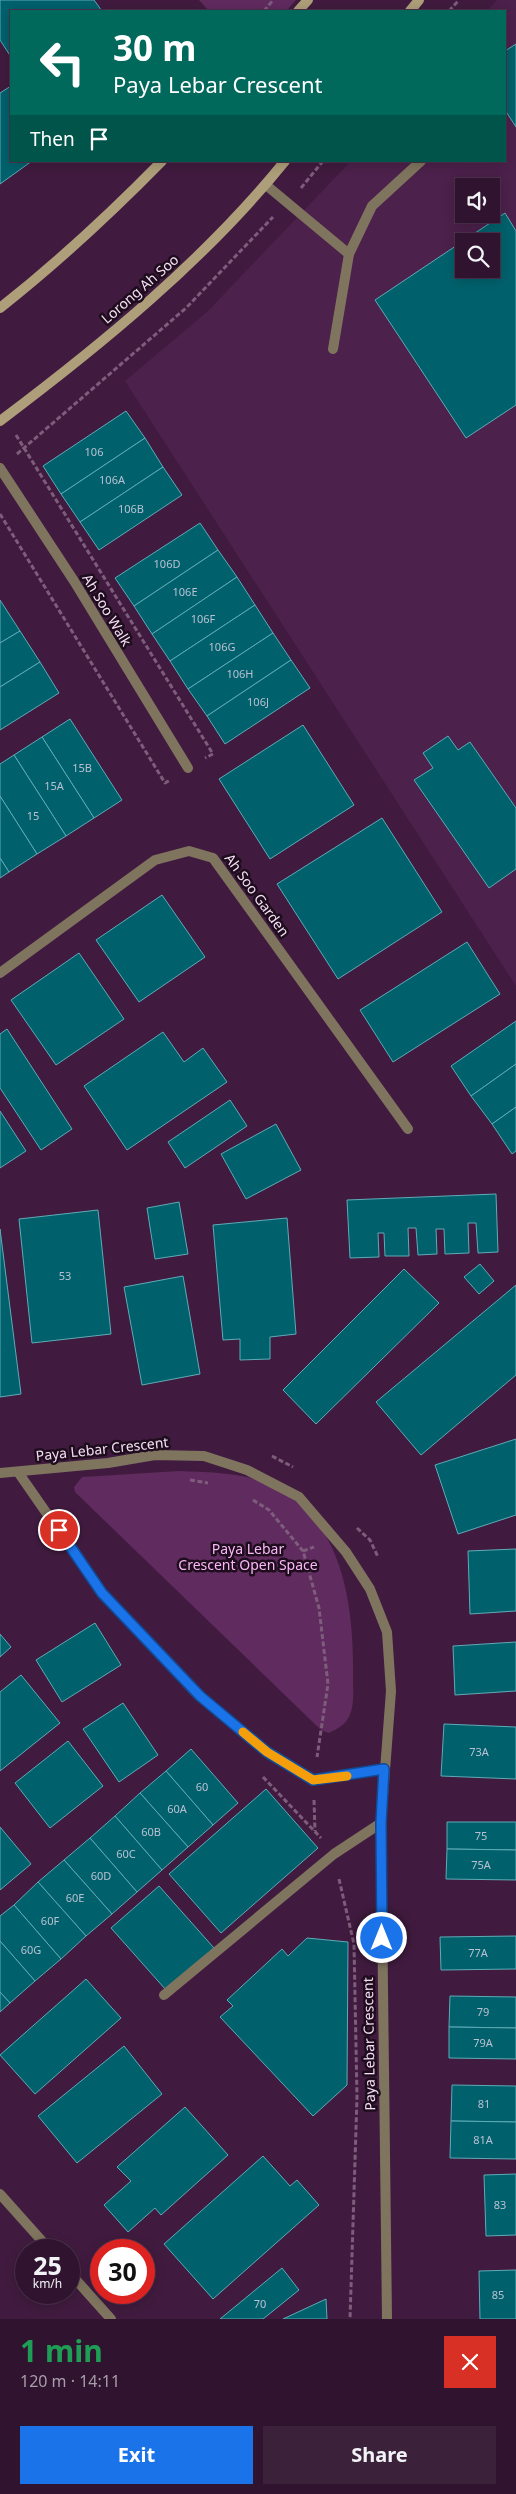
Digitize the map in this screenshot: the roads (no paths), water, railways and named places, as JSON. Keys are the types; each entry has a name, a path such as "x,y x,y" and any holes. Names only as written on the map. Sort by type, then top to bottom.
{"main road":[{"path":"299,10 308,0"},
{"path":"411,10 419,0"},
{"path":"0,308 40,275 134,190 161,162"},
{"name":"Lorong Ah Soo","path":"2,419 87,354 192,261 266,185 284,162"}],"street":[{"path":"334,349 349,254 372,206 420,162"},
{"path":"266,185 349,254"},
{"name":"Ah Soo Walk","path":"0,468 74,581 188,768"},
{"name":"Ah Soo Garden","path":"0,973 155,860 189,851 213,858 408,1129"},
{"name":"Paya Lebar Crescent","path":"0,1473 108,1463 155,1455 204,1456 247,1470 300,1497 346,1552 370,1588 387,1632 391,1691 381,1823 387,2319"},
{"name":"Paya Lebar Crescent","path":"18,1472 102,1593 193,1689 267,1752 313,1780 384,1769"},
{"path":"164,1995 334,1854 381,1823"},
{"path":"0,2194 40,2239"},
{"path":"80,2284 111,2319"}],"park label":[{"name":"Paya Lebar Crescent Open Space","path":"248,1558"}]}
